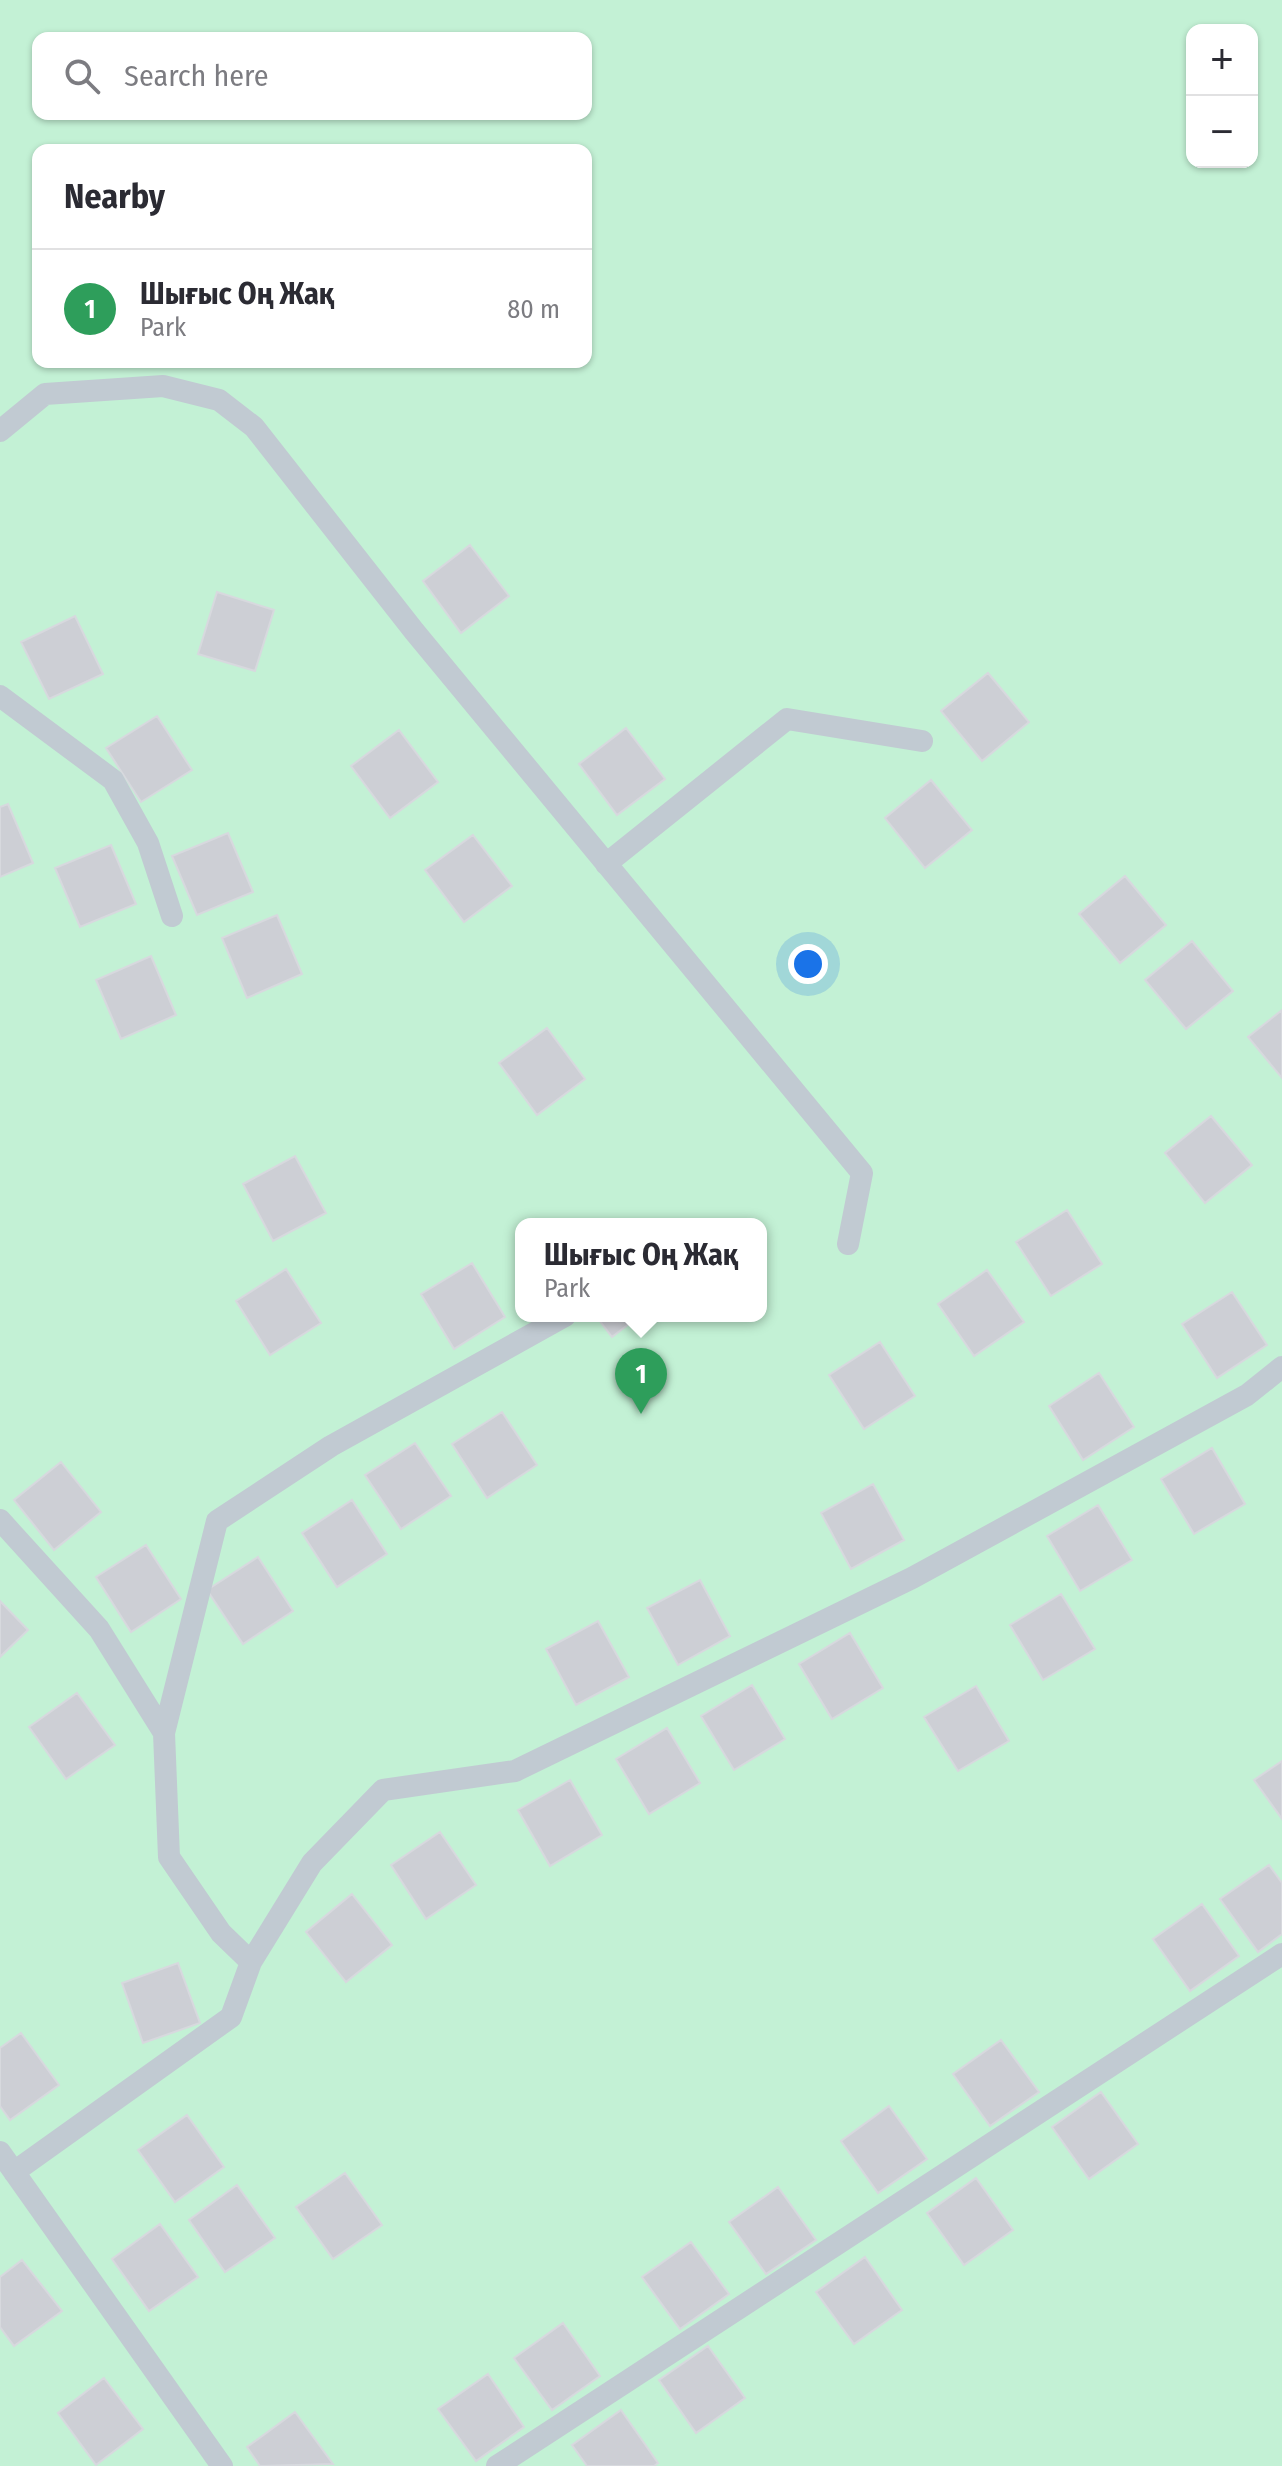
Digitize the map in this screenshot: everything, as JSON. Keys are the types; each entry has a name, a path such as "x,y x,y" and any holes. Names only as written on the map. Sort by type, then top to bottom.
{"lane":[{"path":"0,431 45,394 163,386 219,400 254,427 414,631 862,1173 848,1244"},
{"path":"0,696 113,780 148,843 172,916"},
{"path":"606,864 787,719 922,741"},
{"path":"251,1962 221,1933 169,1857 164,1733 217,1521 331,1446 554,1322"},
{"path":"14,2172 231,2017 251,1962 312,1863 383,1790 515,1771 912,1578 1247,1395 1282,1367"},
{"path":"0,1520 99,1629 164,1733"},
{"path":"497,2466 1282,1954"},
{"path":"0,2152 222,2466"}],"green space":[{"path":"0,0 1282,0 1282,2466 0,2466"}],"building":[{"path":"470,545 509,596 461,633 423,581"},
{"path":"217,592 274,610 255,671 198,654"},
{"path":"75,616 103,674 49,699 21,642"},
{"path":"988,673 1029,722 982,761 941,711"},
{"path":"157,716 192,770 141,802 106,748"},
{"path":"626,728 665,779 617,815 579,764"},
{"path":"399,730 438,782 390,818 351,766"},
{"path":"931,780 972,830 925,868 885,818"},
{"path":"8,804 33,863 0,877 0,807"},
{"path":"228,833 253,892 197,915 172,856"},
{"path":"473,835 512,886 464,922 425,870"},
{"path":"111,845 136,904 80,927 55,868"},
{"path":"1125,876 1166,925 1120,963 1079,914"},
{"path":"277,915 302,974 247,998 222,938"},
{"path":"1192,941 1233,991 1186,1029 1145,980"},
{"path":"151,956 176,1015 121,1039 96,980"},
{"path":"1282,1010 1282,1078 1248,1037"},
{"path":"547,1028 585,1079 537,1115 499,1063"},
{"path":"1211,1116 1252,1165 1205,1203 1165,1153"},
{"path":"295,1156 326,1213 273,1241 243,1184"},
{"path":"1067,1210 1102,1264 1051,1296 1016,1242"},
{"path":"472,1263 505,1317 454,1349 421,1294"},
{"path":"286,1269 321,1323 270,1355 236,1301"},
{"path":"987,1270 1024,1322 974,1356 938,1304"},
{"path":"1232,1292 1267,1345 1217,1378 1182,1324"},
{"path":"601,1322 631,1322 612,1337"},
{"path":"880,1342 915,1396 864,1429 829,1375"},
{"path":"1099,1373 1134,1427 1083,1460 1049,1406"},
{"path":"502,1412 537,1465 487,1498 452,1444"},
{"path":"415,1443 451,1496 401,1529 365,1475"},
{"path":"1212,1448 1245,1504 1194,1534 1161,1479"},
{"path":"61,1462 101,1512 54,1550 14,1500"},
{"path":"873,1484 904,1540 851,1569 821,1513"},
{"path":"352,1500 387,1554 337,1587 302,1533"},
{"path":"1098,1505 1132,1560 1080,1591 1047,1536"},
{"path":"146,1545 181,1599 131,1632 96,1577"},
{"path":"258,1557 293,1611 243,1644 207,1590"},
{"path":"700,1580 730,1636 678,1665 647,1608"},
{"path":"1061,1594 1095,1649 1043,1680 1010,1625"},
{"path":"0,1601 28,1630 0,1657"},
{"path":"598,1621 629,1677 576,1705 546,1649"},
{"path":"850,1633 883,1688 832,1719 799,1664"},
{"path":"752,1685 785,1739 734,1770 701,1716"},
{"path":"976,1686 1009,1741 958,1771 924,1717"},
{"path":"77,1693 115,1745 66,1779 29,1727"},
{"path":"667,1728 700,1783 649,1814 616,1759"},
{"path":"1282,1761 1282,1819 1254,1780"},
{"path":"570,1780 602,1835 550,1866 518,1810"},
{"path":"440,1832 476,1885 426,1919 391,1865"},
{"path":"1269,1865 1282,1883 1282,1934 1258,1952 1220,1899"},
{"path":"352,1894 392,1945 346,1982 306,1932"},
{"path":"1202,1904 1239,1956 1190,1991 1153,1939"},
{"path":"178,1963 200,2023 143,2043 122,1983"},
{"path":"21,2033 59,2085 10,2120 0,2106 0,2048"},
{"path":"1001,2040 1039,2092 990,2126 953,2074"},
{"path":"1101,2092 1138,2144 1089,2179 1052,2127"},
{"path":"889,2106 927,2159 878,2193 841,2141"},
{"path":"187,2115 224,2167 175,2202 138,2150"},
{"path":"345,2173 382,2225 333,2259 296,2207"},
{"path":"976,2178 1013,2230 964,2265 927,2213"},
{"path":"237,2185 275,2238 225,2272 189,2220"},
{"path":"778,2187 816,2240 766,2274 729,2222"},
{"path":"160,2224 198,2277 149,2311 112,2259"},
{"path":"691,2242 729,2294 680,2329 642,2277"},
{"path":"865,2257 902,2310 854,2344 816,2292"},
{"path":"22,2260 62,2311 14,2346 0,2327 0,2277"},
{"path":"563,2323 600,2376 552,2410 514,2358"},
{"path":"708,2346 745,2398 696,2433 659,2380"},
{"path":"488,2374 524,2427 476,2461 438,2409"},
{"path":"104,2378 143,2429 96,2465 58,2413"},
{"path":"621,2410 658,2463 654,2466 587,2466 572,2445"},
{"path":"295,2412 333,2464 260,2466 247,2447"}],"place":[{"name":"Шығыс Оң Жақ","path":"641,1414"}]}
